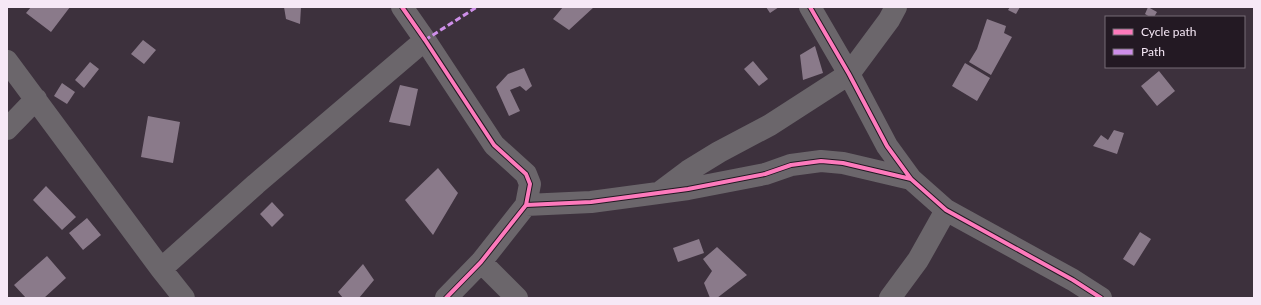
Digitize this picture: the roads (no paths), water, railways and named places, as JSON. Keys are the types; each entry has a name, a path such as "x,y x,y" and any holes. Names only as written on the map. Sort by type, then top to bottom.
{"street":[{"path":"402,7 494,145 526,174 530,184 526,205 481,262 446,298"},
{"path":"810,7 849,74 887,146 911,179 946,210 1072,280 1100,298"},
{"path":"659,193 688,171 720,152 770,126 849,74 889,20 896,7"},
{"path":"161,269 268,174 425,40"},
{"path":"7,61 184,298"},
{"path":"7,129 36,99"},
{"path":"526,205 591,202 688,189 765,174 791,165 821,161 843,163 911,179"},
{"path":"890,298 918,260 946,210"},
{"path":"481,262 517,298"}]}
